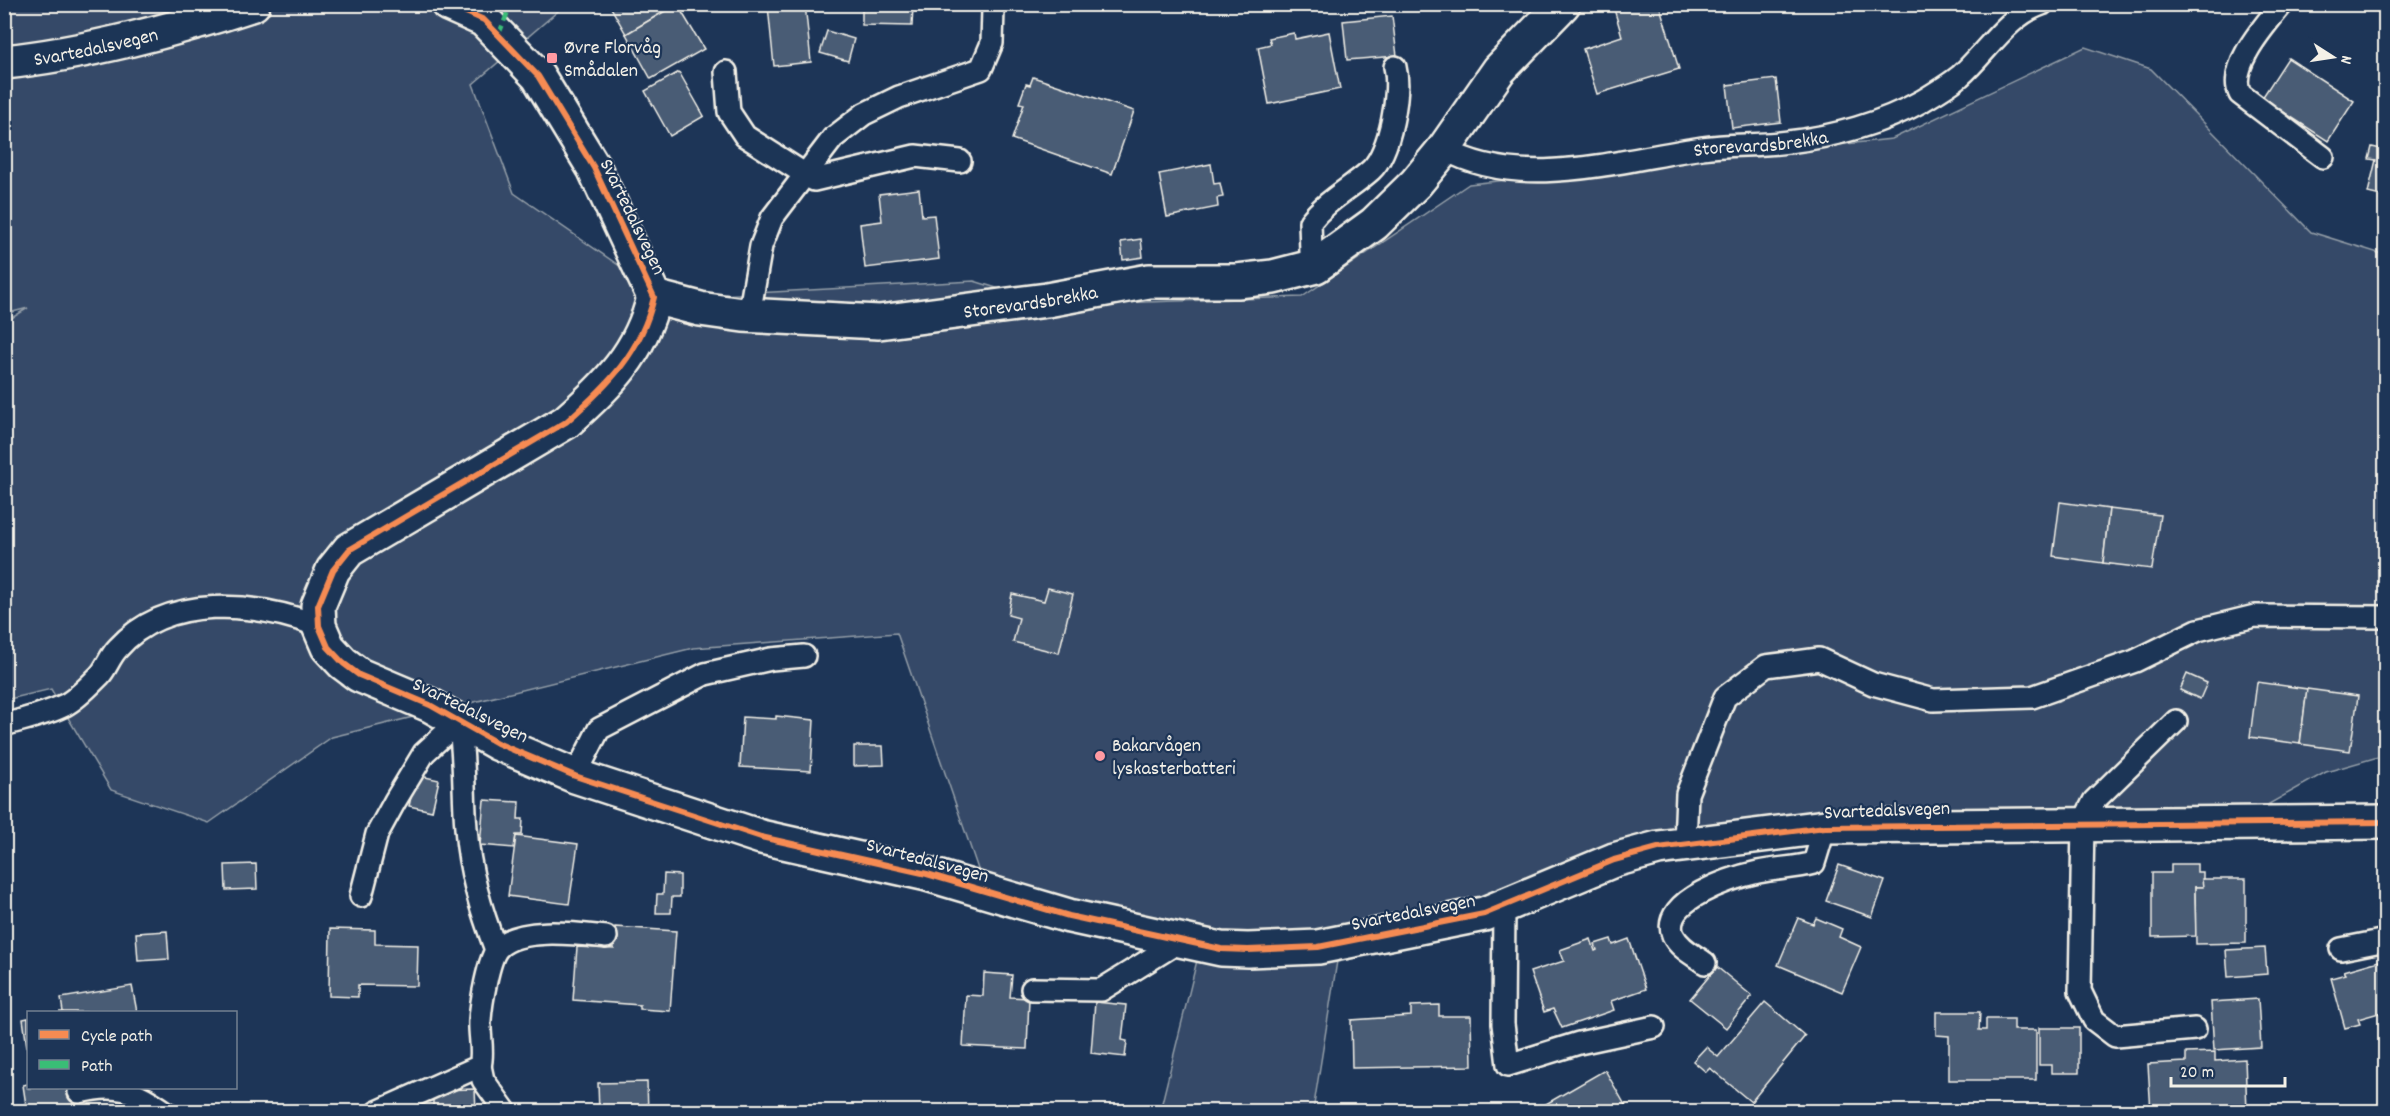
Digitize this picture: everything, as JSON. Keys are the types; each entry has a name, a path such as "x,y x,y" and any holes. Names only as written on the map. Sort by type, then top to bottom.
{"street":[{"name":"Svartedalsvegen","path":"4,62 35,59 197,23 254,4"},
{"name":"Svartedalsvegen","path":"448,4 480,12 538,76 594,168 654,297 640,340 598,395 566,423 349,550 333,570 318,606 319,626 328,646 343,663 359,675 430,705 497,742 575,776 761,837 927,874 1068,916 1180,941 1248,950 1318,947 1484,914 1614,860 1685,843 1825,827 2385,822"},
{"name":"Storevardsbrekka","path":"654,297 700,309 743,315 879,322 1047,300 1149,281 1237,281 1273,278 1316,266 1374,224 1443,149 1499,70 1563,4"}],"lane":[{"name":"Storevardsbrekka","path":"1443,149 1485,166 1562,171 1705,147 1789,142 1822,135 1890,118 1922,101 1959,77 2016,19 2042,4"},
{"path":"2282,4 2254,40 2238,70 2235,84 2240,94 2323,157"},
{"path":"743,315 752,298 766,231 772,218 833,138 864,114 899,97 981,69 992,43 993,9"},
{"path":"1316,266 1311,252 1310,222 1339,194 1373,169 1380,157 1391,126 1398,80 1395,67"},
{"path":"726,72 726,97 733,120 745,136 814,180 915,156 960,161"},
{"path":"4,725 66,704 100,674 117,649 137,631 169,613 219,608 266,611 292,616 319,626"},
{"path":"1685,843 1686,794 1725,697 1766,666 1819,659 1873,684 1933,700 2032,697 2135,661 2198,630 2254,616 2385,617"},
{"path":"575,776 599,729 705,674 771,659 804,656"},
{"name":"Svartedalsvegen","path":"361,896 377,834 395,801 424,753 459,721"},
{"name":"Svartedalsvegen","path":"459,721 465,754 466,828 475,893 496,950"},
{"path":"2175,722 2094,801 2083,823 2080,991 2094,1020 2115,1036 2195,1029"},
{"name":"Svartedalsvegen","path":"1705,963 1681,946 1673,935 1671,923 1678,911 1692,898 1727,880 1814,863 1825,827"},
{"name":"Svartedalsvegen","path":"1504,907 1503,1024 1509,1065 1580,1043 1654,1027"},
{"path":"506,1112 483,1080 480,1066 482,999 496,950 505,942 555,933 606,937"},
{"path":"2341,949 2385,939"},
{"path":"1032,988 1101,990 1180,941"},
{"path":"377,1112 480,1066"},
{"path":"79,1092 94,1089 135,1091 166,1112"}],"shaded area":[{"path":"5,5 565,5 473,84 514,193 666,298 974,281 1051,305 1302,297 1469,184 1892,139 2085,47 2151,69 2311,232 2385,255 2385,755 2326,772 2237,822 1732,842 1338,955 1313,1111 1160,1111 1202,940 981,878 897,633 693,648 332,737 209,823 111,790 51,689 5,700 5,322 28,308 5,314"}],"building":[{"path":"609,4 677,4 626,34"},
{"path":"677,4 704,49 651,79 626,34"},
{"path":"805,4 811,62 774,66 768,6"},
{"path":"862,4 923,4 913,6 912,26 862,25"},
{"path":"1628,4 1659,4 1679,69 1597,94 1583,49 1622,36 1614,9"},
{"path":"1392,16 1397,56 1347,60 1343,21"},
{"path":"827,31 854,39 848,61 820,53"},
{"path":"1329,32 1340,89 1269,104 1258,47 1271,44 1269,38 1294,33 1295,39"},
{"path":"2288,58 2354,101 2328,141 2262,98"},
{"path":"679,72 704,116 670,136 645,91"},
{"path":"1033,77 1134,111 1112,174 1012,139 1024,104 1019,103 1026,84 1030,85"},
{"path":"1776,79 1781,122 1732,128 1727,85"},
{"path":"2372,147 2386,150 2386,201 2380,200 2381,196 2368,193 2376,160 2369,159"},
{"path":"1211,164 1214,184 1220,183 1223,197 1217,198 1218,207 1167,217 1159,174"},
{"path":"919,189 922,216 934,215 939,259 865,268 860,224 882,221 879,194"},
{"path":"1141,239 1143,257 1123,260 1121,242"},
{"path":"2060,502 2109,509 2103,563 2053,556"},
{"path":"2109,509 2160,515 2152,569 2103,563"},
{"path":"1048,588 1073,594 1059,653 1013,642 1019,618 1008,615 1012,594 1044,601"},
{"path":"2187,674 2207,683 2200,699 2180,690"},
{"path":"2257,682 2307,689 2300,744 2250,737"},
{"path":"2307,689 2358,696 2350,751 2300,744"},
{"path":"776,716 814,720 811,771 740,767 743,717 776,719"},
{"path":"854,746 883,746 884,765 854,766"},
{"path":"416,775 439,780 432,811 409,806"},
{"path":"484,800 519,802 518,819 523,819 522,835 516,835 514,848 480,845"},
{"path":"516,836 578,844 569,904 508,896"},
{"path":"256,864 257,889 226,890 225,865"},
{"path":"2171,864 2197,864 2197,872 2203,872 2203,887 2195,887 2196,936 2152,937 2152,873 2171,873"},
{"path":"1839,865 1885,881 1872,917 1826,901"},
{"path":"664,874 680,875 680,897 672,897 671,913 656,913 657,894 663,894"},
{"path":"2202,879 2246,879 2246,943 2196,944 2195,887 2203,887"},
{"path":"1798,918 1813,924 1816,918 1842,929 1839,937 1861,947 1842,992 1778,965"},
{"path":"615,927 676,931 670,1011 640,1009 640,1005 573,1000 577,947 614,949"},
{"path":"330,929 375,930 375,944 418,945 417,986 358,985 358,997 329,996"},
{"path":"167,931 169,959 138,961 136,933"},
{"path":"1591,939 1595,951 1597,950 1595,944 1611,939 1613,945 1629,939 1646,989 1611,1001 1614,1010 1562,1028 1553,1009 1544,1012 1530,972 1564,961 1560,950"},
{"path":"2265,948 2267,974 2228,977 2226,950"},
{"path":"2386,959 2386,1011 2358,1019 2360,1024 2345,1028 2331,978 2346,974 2344,971"},
{"path":"1717,967 1752,996 1726,1028 1690,999"},
{"path":"984,973 1012,975 1010,997 1029,998 1027,1049 963,1046 966,995 983,996"},
{"path":"132,986 137,1011 63,1011 61,998"},
{"path":"2258,999 2261,1047 2214,1050 2211,1002"},
{"path":"1095,1002 1126,1005 1122,1040 1127,1041 1125,1057 1091,1053"},
{"path":"1765,1002 1805,1036 1751,1102 1710,1068 1706,1072 1693,1061 1706,1047 1718,1057"},
{"path":"1439,1005 1439,1016 1471,1016 1472,1066 1352,1068 1351,1020 1411,1016 1411,1006"},
{"path":"1936,1012 1980,1012 1979,1030 1986,1030 1986,1019 2014,1019 2014,1030 2036,1030 2036,1080 1949,1080 1949,1036 1936,1035"},
{"path":"27,1018 27,1047 23,1019"},
{"path":"2039,1028 2079,1028 2079,1073 2052,1073 2052,1065 2039,1065"},
{"path":"2215,1052 2215,1061 2245,1059 2247,1111 2151,1112 2148,1064 2186,1062 2186,1053"},
{"path":"1605,1070 1629,1112 1532,1112"},
{"path":"647,1082 648,1112 599,1112 598,1083"},
{"path":"27,1084 27,1089 71,1089 74,1112 27,1112 23,1085"},
{"path":"475,1089 476,1112 433,1112 433,1090"}],"marked path":[{"path":"499,34 511,4"}],"cycle path":[{"path":"448,4 484,20 538,76 594,168 654,297 641,335 621,367 596,395 566,422 349,550 333,570 318,606 319,626 328,647 343,663 359,675 430,705 497,743 575,776 761,837 927,874 1069,916 1221,949 1248,950 1318,947 1484,914 1614,860 1658,848 1825,827 2386,822"}],"place":[{"name":"Øvre Florvåg Smådalen","path":"552,58"},
{"name":"Bakarvågen lyskasterbatteri","path":"1100,756"}]}
